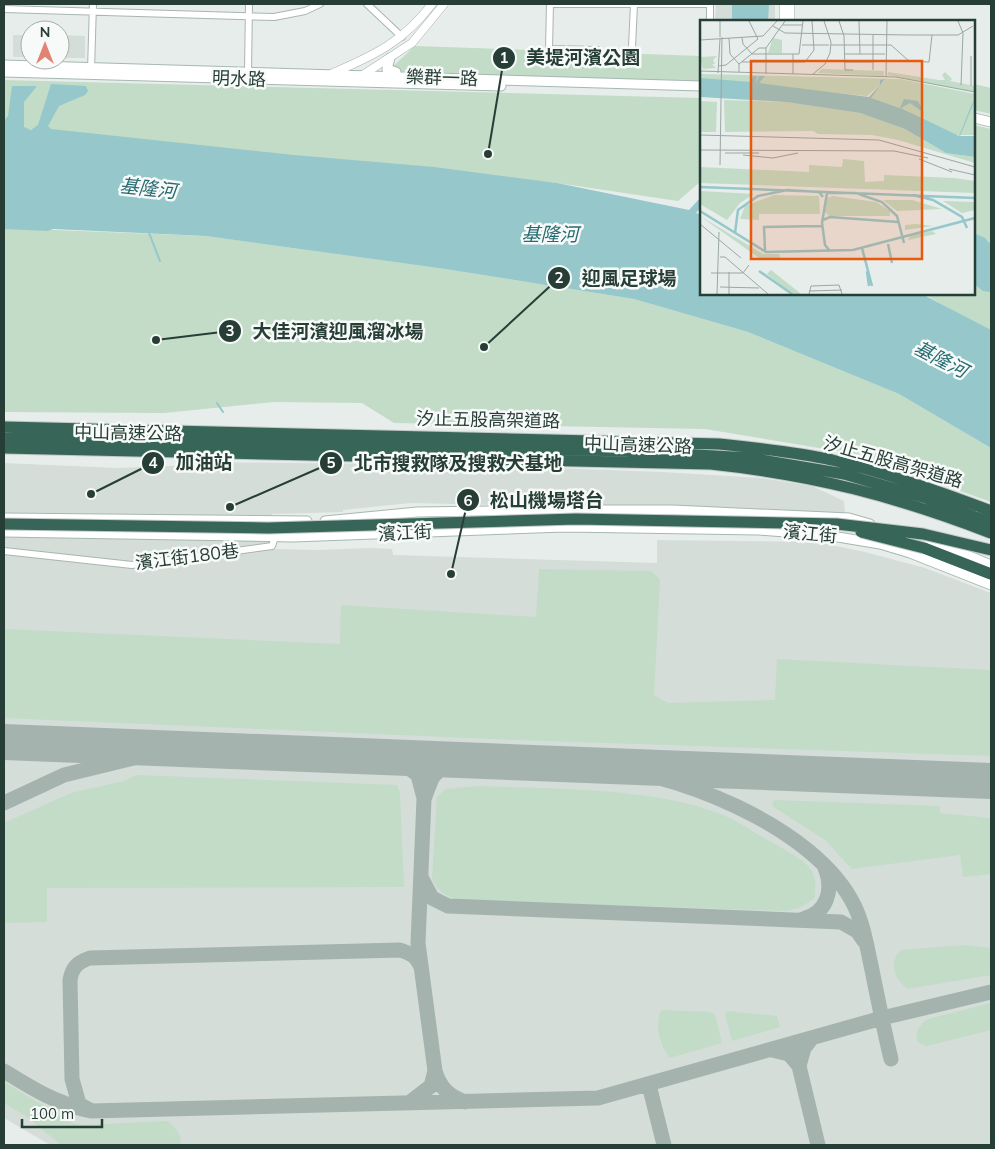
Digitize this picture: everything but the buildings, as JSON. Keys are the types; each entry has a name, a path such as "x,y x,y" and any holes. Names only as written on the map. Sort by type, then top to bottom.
{"highway":[{"name":"汐止五股高架道路","path":"4,427 719,444 831,460 930,488 991,511"},
{"name":"中山高速公路","path":"4,438 627,451 750,458 844,474 917,496 991,523"},
{"name":"中山高速公路","path":"4,448 711,464 763,470 868,491 913,504 991,533"},
{"path":"4,524 268,528 576,519 807,525 837,524 878,527 923,534 991,550"},
{"path":"807,525 884,536 924,548 991,574"}],"main road":[{"path":"390,58 388,70 429,78"},
{"name":"明水路","path":"4,65 132,76 348,82"},
{"name":"明水路","path":"4,72 248,71 333,73"},
{"name":"樂群一路","path":"333,73 429,78 700,86"},
{"path":"4,76 114,78 132,76"},
{"name":"樂群一路","path":"348,82 700,91"},
{"path":"975,112 991,116"},
{"path":"975,118 991,122"},
{"name":"濱江街","path":"4,516 256,522 331,521 388,514 673,510 850,518 952,548 991,564"},
{"path":"388,514 389,534"},
{"name":"濱江街","path":"4,516 19,518 87,518"},
{"name":"濱江街","path":"4,532 275,536 389,534 564,526 738,529 834,536 910,553 991,584"},
{"name":"濱江街","path":"4,538 31,538 50,532"},
{"path":"910,553 915,538"}],"street":[{"path":"91,71 93,4"},
{"path":"248,71 249,4"},
{"path":"4,9 249,16 290,15 320,4"},
{"path":"366,4 402,37"},
{"name":"明水路","path":"333,73 372,56 402,37 432,4"},
{"name":"明水路","path":"348,82 412,43 444,4"},
{"path":"597,50 550,49 550,4 710,4 710,20"},
{"path":"632,47 634,4"},
{"path":"784,4 784,20"},
{"path":"790,4 790,20"},
{"name":"濱江街180巷","path":"4,551 132,566 272,546 275,536"}],"shaded area":[{"path":"716,4 775,4 775,20 715,20"},
{"path":"13,35 20,35 20,57 13,57"},
{"path":"70,35 85,36 85,58 70,58"},
{"path":"200,462 468,465 663,472 760,478 812,486 844,501 845,513 410,503 343,510 343,512 272,514 275,549 369,548 392,549 393,555 657,563 657,540 816,542 865,552 925,568 991,593 991,1145 50,1145 4,1118 4,463 116,468 195,465"}],"green space":[{"path":"415,46 700,56 700,83 430,75 389,70"},
{"path":"4,80 700,98 700,182 678,201 557,183 4,127"},
{"path":"975,84 991,88 991,114 975,110"},
{"path":"975,125 991,129 991,332 926,295 975,295"},
{"path":"4,228 206,236 445,269 634,299 748,332 899,394 991,448 991,502 861,455 705,429 394,423 362,403 274,402 164,413 4,412"},
{"path":"539,569 651,571 660,579 654,695 668,703 775,700 777,659 991,670 991,756 516,740 4,718 4,629 340,644 341,605 536,617"},
{"path":"136,775 397,785 400,793 404,887 47,888 47,922 4,923 4,823 71,793 124,781"},
{"path":"480,786 575,789 642,795 705,809 732,819 801,859 812,871 815,878 814,899 799,908 786,911 457,900 436,887 432,879 437,797 445,789"},
{"path":"774,800 940,806 940,813 991,818 991,874 963,877 960,855 852,869 825,840 772,806"},
{"path":"964,945 991,948 991,975 908,989 896,976 894,965 897,955 901,950"},
{"path":"991,1003 991,1030 927,1046 918,1041 918,1029 928,1019"},
{"path":"661,1010 710,1012 715,1015 722,1043 669,1058 663,1047 658,1029"},
{"path":"727,1011 777,1016 780,1027 732,1041 725,1014"},
{"path":"4,1082 72,1123 83,1125 168,1121 179,1135 180,1145 61,1145 27,1117 4,1103"}],"water":[{"path":"732,4 769,4 768,20 732,20"},
{"name":"基隆河","path":"51,84 86,86 88,91 85,95 59,106 48,126 51,129 294,155 434,167 557,183 689,210 700,198 700,208 696,213 700,215 700,295 924,295 991,330 991,448 899,394 748,332 634,299 445,269 206,236 53,229 48,231 4,229 4,121 8,116 12,86 37,86 24,102 24,127 31,130 38,125"},
{"path":"975,233 985,238 991,245 991,291 983,291 975,285"}],"waterway":[{"path":"149,233 160,261"},
{"path":"217,403 223,412"}],"taxiway":[{"path":"4,803 64,775 146,755 211,750 401,762 418,775 424,798"},
{"path":"465,1102 454,1097 446,1090 439,1082 435,1071 418,943 424,799 432,778 443,766 566,764 618,769 656,777 696,790 736,806 774,826 807,850 835,876 854,905 865,937 891,1059"},
{"path":"945,779 991,788"},
{"path":"803,919 818,912 823,906 829,884 825,868"},
{"path":"422,879 432,898 448,906 841,922 857,931 864,941"},
{"path":"90,1110 79,1104 72,1079 70,980 74,968 79,963 90,958 400,950 413,956 421,967"},
{"path":"4,1071 56,1100 91,1111 598,1098 882,1018 991,992"},
{"path":"772,1050 789,1054 799,1066 804,1048 812,1038"},
{"path":"799,1066 818,1145"},
{"path":"409,1103 431,1086 435,1071"},
{"path":"649,1085 664,1145"}],"runway":[{"path":"4,742 991,781"}],"place":[{"name":"美堤河濱公園","path":"488,154"},
{"name":"大佳河濱迎風溜冰場","path":"156,340"},
{"name":"迎風足球場","path":"484,347"},
{"name":"加油站","path":"91,494"},
{"name":"北市搜救隊及搜救犬基地","path":"230,507"},
{"name":"松山機場塔台","path":"451,574"}]}
